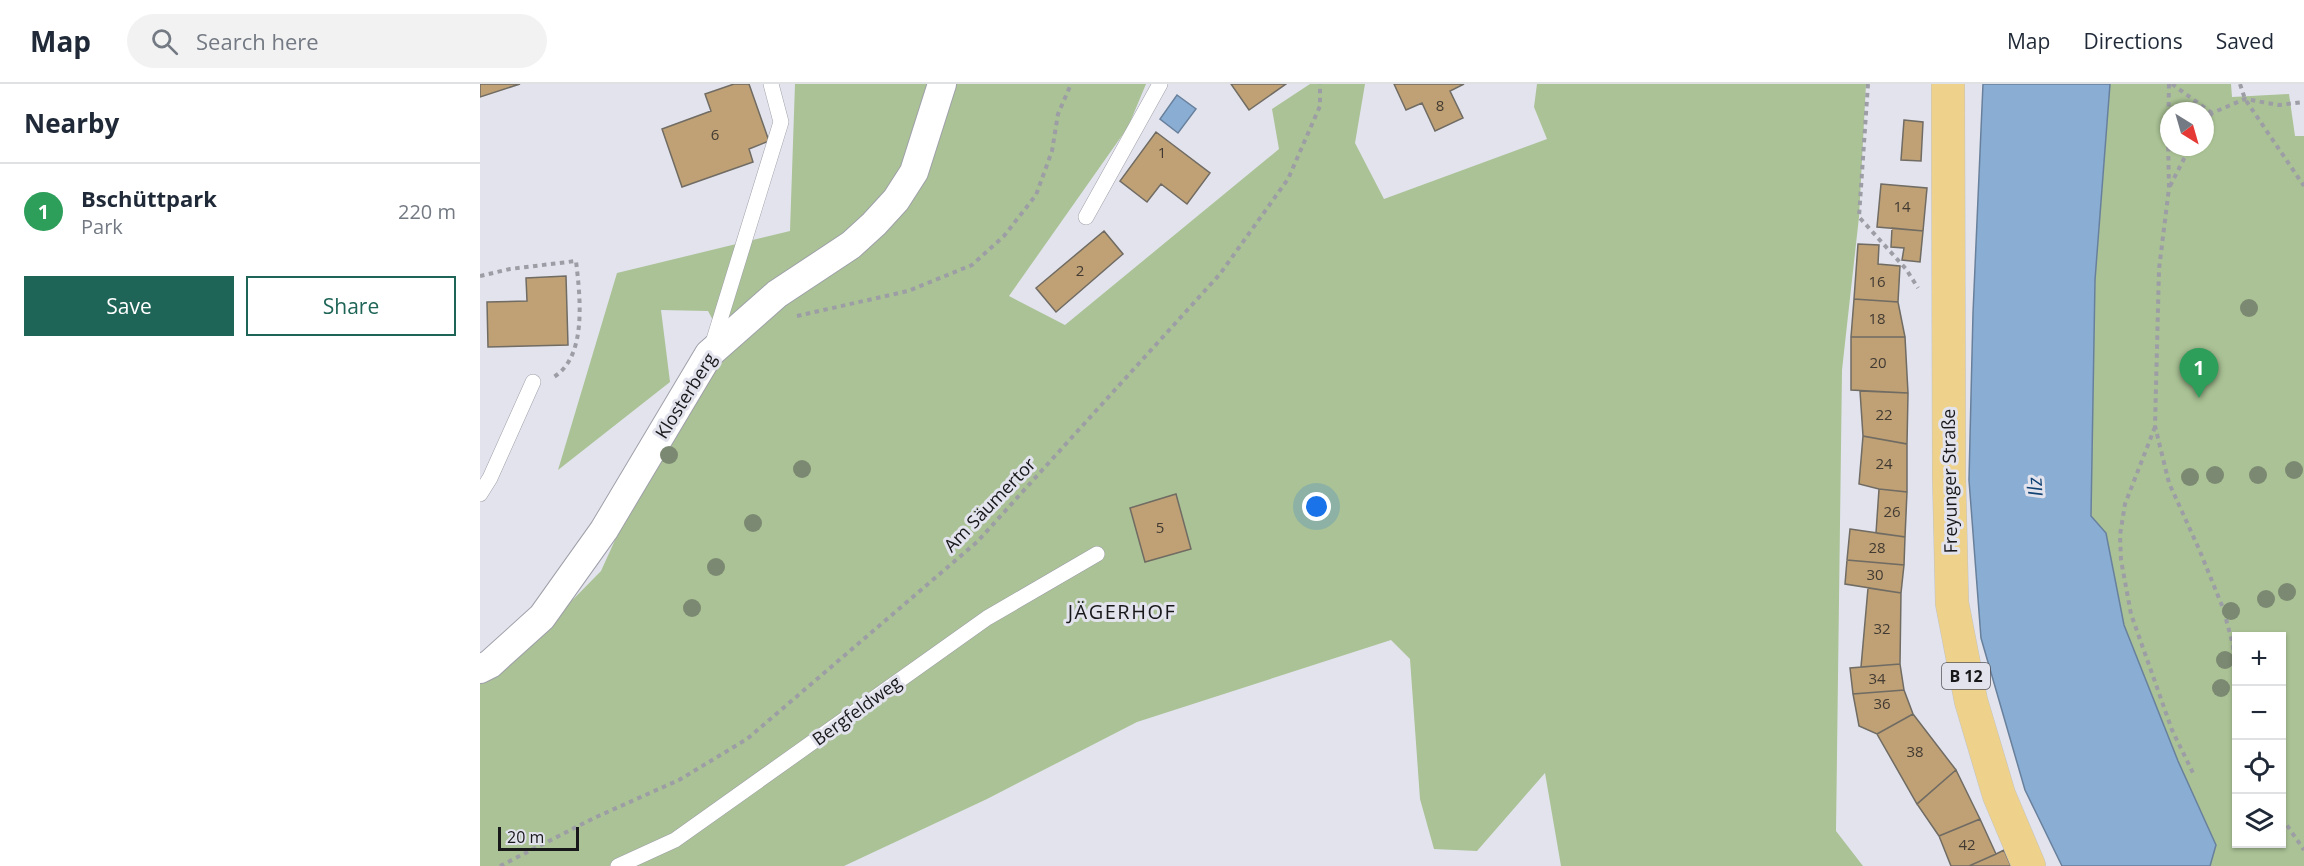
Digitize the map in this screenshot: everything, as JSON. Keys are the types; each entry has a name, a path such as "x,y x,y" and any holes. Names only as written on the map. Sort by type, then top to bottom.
{"main road":[{"name":"Freyunger Straße","path":"1948,84 1949,465 1952,603 1977,722 1999,795 2029,866"}],"street":[{"name":"Klosterberg","path":"480,669 490,664 542,616 604,530 709,354 777,294 851,245 896,200 914,172 942,84"}],"lane":[{"path":"709,354 781,122 771,84"},
{"path":"1086,217 1160,84"},
{"path":"480,494 490,478 533,382"},
{"name":"Bergfeldweg","path":"618,866 675,840 987,618 1097,554"}],"path":[{"path":"787,319 908,291 972,266 1004,236 1036,195 1052,151 1058,114 1071,84"},
{"name":"Am Säumertor","path":"500,866 594,818 679,780 747,739 977,542 1220,274 1288,179 1320,106 1320,84"},
{"path":"1868,84 1859,216 1906,269"},
{"path":"2171,84 2196,102"},
{"path":"2171,84 2168,138 2169,188 2159,269 2155,426 2169,483 2223,608 2233,645 2235,686"},
{"path":"2240,84 2245,99 2304,186"},
{"path":"2214,112 2245,99 2279,105 2304,102"},
{"path":"2169,188 2185,156"},
{"path":"480,276 510,269 576,261 580,292 580,328 571,358 554,378 533,382"},
{"path":"2155,426 2125,504 2120,535 2121,560 2131,614 2172,730 2194,775"},
{"path":"2286,824 2304,850"}],"green space":[{"path":"795,84 1146,84 1128,127 1009,296 1065,325 1279,149 1272,109 1310,84 1365,84 1355,143 1384,199 1547,139 1534,107 1537,84 1866,84 1859,217 1842,370 1836,831 1863,866 1561,866 1545,773 1477,851 1434,849 1420,799 1410,659 1391,640 1137,722 987,799 844,866 480,866 480,679 542,631 601,571 714,322 708,311 661,310 670,382 558,470 617,273 790,231"},
{"path":"2110,84 2231,84 2232,97 2289,94 2295,136 2304,136 2304,866 2210,866 2216,845 2178,761 2124,625 2106,533 2091,517 2095,280"}],"water":[{"name":"Ilz","path":"1983,84 2110,84 2095,280 2091,516 2106,533 2124,625 2178,761 2216,845 2210,866 2062,866 2025,790 1981,638 1969,480 1973,313"},
{"path":"1177,95 1196,109 1178,133 1160,119"}],"building":[{"path":"480,84 520,84 480,97"},
{"path":"734,84 749,84 769,141 749,149 753,162 682,187 662,129 711,111 705,94"},
{"path":"1231,84 1286,84 1249,110"},
{"path":"1394,84 1464,84 1450,91 1463,118 1435,131 1422,103 1406,110"},
{"path":"1904,120 1923,122 1921,161 1901,160"},
{"path":"1156,132 1210,173 1187,204 1161,184 1147,202 1120,181"},
{"path":"1881,184 1927,188 1923,231 1877,227"},
{"path":"1892,228 1923,231 1920,262 1902,260 1904,248 1891,247"},
{"path":"1104,231 1123,254 1056,312 1036,288"},
{"path":"1858,244 1879,245 1878,264 1900,266 1898,302 1854,299"},
{"path":"566,276 568,345 488,347 487,302 527,301 526,278"},
{"path":"1854,299 1898,302 1905,337 1851,337"},
{"path":"1851,337 1905,337 1908,393 1851,390"},
{"path":"1860,391 1908,393 1907,444 1863,436"},
{"path":"1863,436 1907,444 1907,492 1859,484"},
{"path":"1879,489 1907,492 1905,537 1876,533"},
{"path":"1176,494 1191,549 1145,562 1130,508"},
{"path":"1850,529 1905,537 1904,565 1847,560"},
{"path":"1847,560 1904,565 1901,593 1845,584"},
{"path":"1868,588 1901,593 1900,664 1861,667"},
{"path":"1900,664 1904,690 1853,694 1850,668"},
{"path":"1904,690 1913,714 1877,734 1859,726 1853,694"},
{"path":"1913,714 1956,770 1917,804 1877,734"},
{"path":"1956,770 1980,819 1939,836 1917,804"},
{"path":"1980,819 1996,854 1969,866 1951,866 1939,836"},
{"path":"2004,850 2011,866 1969,866 1996,854"}],"place":[{"name":"Bschüttpark","path":"2199,398"}],"district":[{"name":"JÄGERHOF","path":"1122,612"}]}
